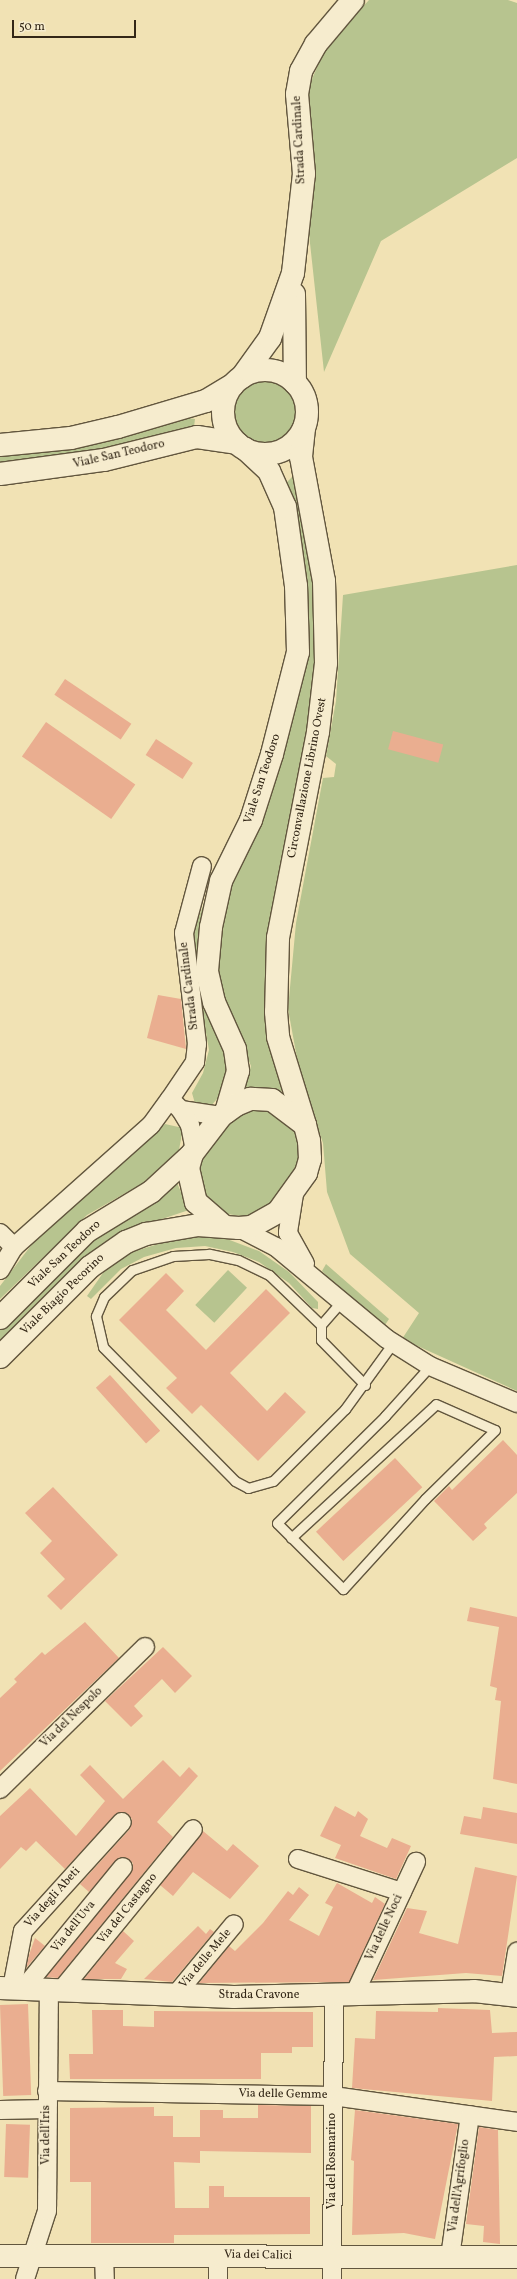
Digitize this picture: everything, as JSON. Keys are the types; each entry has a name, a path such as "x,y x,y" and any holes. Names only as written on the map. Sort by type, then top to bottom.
{"main road":[{"name":"Strada Cardinale","path":"293,273 304,174 297,94 301,70 316,44 353,0"},
{"path":"293,273 295,383 307,404 304,428 292,444 275,453 241,446 226,429 223,411 238,381 270,338 293,273"},
{"path":"0,445 71,438 118,427 206,401 238,381 258,371 274,371 295,383"},
{"name":"Circonvallazione Librino Ovest","path":"304,428 301,457 324,581 326,663 318,732 278,938 276,1012 278,1037 305,1125"},
{"name":"Viale San Teodoro","path":"0,474 96,462 197,437 241,446 268,471 285,507 296,586 298,652 272,754 251,820 221,881 211,927 207,971 214,1002 236,1049 238,1071 223,1114"},
{"path":"250,1099 272,1100 305,1125 310,1159 294,1194 267,1220 232,1227 196,1202 188,1168 193,1152 223,1114 250,1099"},
{"name":"Viale San Teodoro","path":"0,1318 87,1231 151,1192 193,1152"},
{"name":"Viale Biagio Pecorino","path":"0,1357 105,1254 146,1234 198,1225 232,1227"},
{"name":"Strada Cravone","path":"12,1988 56,1988 177,1993 344,1995 474,1991 513,1995"},
{"name":"Via dei Calici","path":"0,2256 218,2255 517,2257"}],"street":[{"name":"Strada Cardinale","path":"0,1270 14,1247 175,1104 195,1062 197,1044 184,933 202,866"},
{"path":"175,1104 223,1114"},
{"path":"175,1104 194,1135 193,1152"},
{"path":"294,1194 288,1233 312,1274"},
{"path":"232,1227 276,1247 312,1274 340,1303 393,1343 430,1366 517,1404"},
{"path":"0,1233 14,1247"},
{"name":"Via del Nespolo","path":"0,1789 145,1647"},
{"name":"Via degli Abeti","path":"12,1988 22,1931 122,1822"},
{"name":"Via del Castagno","path":"56,1988 193,1829"},
{"path":"298,1858 402,1892"},
{"name":"Via delle Noci","path":"344,1995 402,1892 416,1862"},
{"name":"Via dell'Uva","path":"12,1988 123,1867"},
{"name":"Via delle Mele","path":"177,1993 234,1924"},
{"path":"513,1995 517,1952"},
{"name":"Via dell'Iris","path":"25,2279 30,2256 47,2211 47,2100 56,1988"},
{"name":"Via del Rosmarino","path":"332,2279 333,2096 344,1995"},
{"name":"Via delle Gemme","path":"0,2110 47,2100 333,2096 470,2114 517,2122"},
{"name":"Via dell'Agrifoglio","path":"450,2257 470,2114"},
{"path":"218,2255 218,2279"},
{"path":"104,2256 104,2279"}],"lane":[{"path":"365,1384 322,1340 321,1324 269,1275 238,1260 209,1254 173,1256 132,1270 104,1297 96,1316 103,1347 234,1481 248,1488 273,1481 365,1384 393,1343"},
{"path":"321,1324 340,1303"},
{"path":"292,1538 436,1404 495,1430 425,1499 343,1589 276,1523 385,1416 430,1366"}],"green space":[{"path":"369,0 508,0 517,3 517,158 381,241 324,372 309,234 314,176 308,88 326,47"},
{"path":"266,380 278,383 289,390 296,401 299,413 296,425 289,436 278,443 266,446 254,443 243,436 236,425 233,413 236,401 243,390 254,383"},
{"path":"188,418 195,419 194,427 122,446 0,465 0,455 72,448"},
{"path":"293,476 312,558 318,639 272,1047 282,1090 279,1096 243,1092 251,1066 224,1001 217,972 224,904 307,651 304,577 286,483"},
{"path":"517,565 517,1391 402,1339 419,1313 350,1254 327,1192 323,1143 301,1080 288,1009 296,923 323,778 334,777 336,764 326,756 336,701 343,595"},
{"path":"214,877 206,901 230,1063 224,1091 210,1107 196,1107 192,1093 203,1073 209,1050 190,940"},
{"path":"264,1108 294,1128 300,1140 299,1164 270,1207 247,1217 221,1213 205,1199 198,1176 199,1161 221,1129 244,1111"},
{"path":"165,1124 183,1128 179,1150 143,1183 87,1215 0,1299 0,1286 36,1239"},
{"path":"177,1183 189,1210 144,1225 0,1343 0,1329 95,1240 157,1202"},
{"path":"203,1236 227,1239 259,1251 289,1272 318,1302 318,1309 312,1308 289,1283 259,1262 233,1252 205,1246 176,1248 144,1257 121,1269 91,1299 87,1296 105,1270 129,1253 181,1237"},
{"path":"326,1264 389,1319 385,1325 343,1293 322,1271"},
{"path":"228,1270 247,1288 214,1323 195,1305"}],"building":[{"path":"65,679 131,724 121,739 54,695"},
{"path":"46,722 135,785 111,819 22,756"},
{"path":"393,731 443,744 438,763 388,749"},
{"path":"156,739 193,763 183,779 146,755"},
{"path":"158,995 181,999 186,1049 147,1038"},
{"path":"166,1273 184,1291 166,1310 206,1350 266,1289 290,1313 230,1373 267,1411 285,1392 306,1412 258,1461 201,1405 192,1414 166,1388 177,1378 119,1320"},
{"path":"110,1375 160,1431 146,1443 96,1388"},
{"path":"503,1440 517,1455 517,1493 484,1524 487,1528 473,1541 434,1501 449,1486 452,1490"},
{"path":"395,1458 422,1487 343,1561 316,1532"},
{"path":"53,1487 118,1555 61,1610 47,1596 65,1579 40,1553 52,1541 25,1513"},
{"path":"470,1607 517,1617 517,1784 493,1779 501,1701 495,1700 497,1688 490,1686 499,1627 467,1621"},
{"path":"85,1622 119,1658 0,1771 0,1698 17,1682 14,1679 42,1652 45,1655"},
{"path":"163,1647 192,1676 175,1693 162,1679 134,1706 143,1716 131,1727 105,1701"},
{"path":"163,1760 180,1777 189,1767 198,1776 157,1822 173,1837 58,1978 46,1977 131,1873 133,1863 120,1857 89,1892 80,1884 130,1829 132,1819 125,1812 115,1815 65,1869 36,1841 26,1851 21,1847 0,1869 0,1816 30,1788 76,1836 105,1801 80,1775 90,1765 123,1799"},
{"path":"335,1806 355,1817 358,1811 368,1819 360,1836 387,1848 392,1838 411,1846 396,1879 335,1858 341,1845 320,1836"},
{"path":"483,1807 517,1813 517,1844 460,1834 464,1816 481,1819"},
{"path":"203,1831 227,1851 233,1844 259,1866 230,1899 193,1872 173,1896 160,1885"},
{"path":"475,1867 517,1876 502,1976 466,1973 373,1980 407,1908 427,1911 419,1933 458,1944"},
{"path":"337,1883 372,1903 375,1897 385,1904 349,1982 199,1983 229,1946 235,1951 263,1923 288,1891 293,1895 299,1887 309,1895 289,1920 319,1936 333,1907 325,1903"},
{"path":"198,1926 206,1934 210,1929 214,1932 172,1982 144,1979"},
{"path":"123,1931 134,1941 115,1963 127,1969 121,1979 84,1979"},
{"path":"35,1938 45,1946 26,1968 29,1955"},
{"path":"28,2004 31,2095 3,2096 0,2005"},
{"path":"438,2008 490,2010 492,2033 517,2032 517,2056 494,2057 492,2101 352,2088 355,2038 375,2039 376,2011 438,2012"},
{"path":"92,2010 123,2010 123,2026 154,2027 154,2011 313,2012 313,2047 292,2047 292,2053 261,2053 261,2079 70,2079 69,2054 93,2054"},
{"path":"258,2105 311,2106 311,2153 200,2151 200,2163 174,2162 175,2208 209,2208 209,2186 224,2186 224,2197 310,2197 310,2234 174,2235 174,2243 91,2243 91,2182 70,2182 70,2108 154,2107 154,2116 173,2116 173,2137 200,2137 200,2110 223,2110 223,2118 258,2118"},
{"path":"355,2110 458,2124 435,2239 404,2233 352,2235 354,2161 351,2160"},
{"path":"6,2124 30,2125 28,2178 4,2177"},
{"path":"479,2127 498,2130 500,2244 483,2242 484,2226 466,2224"}]}
